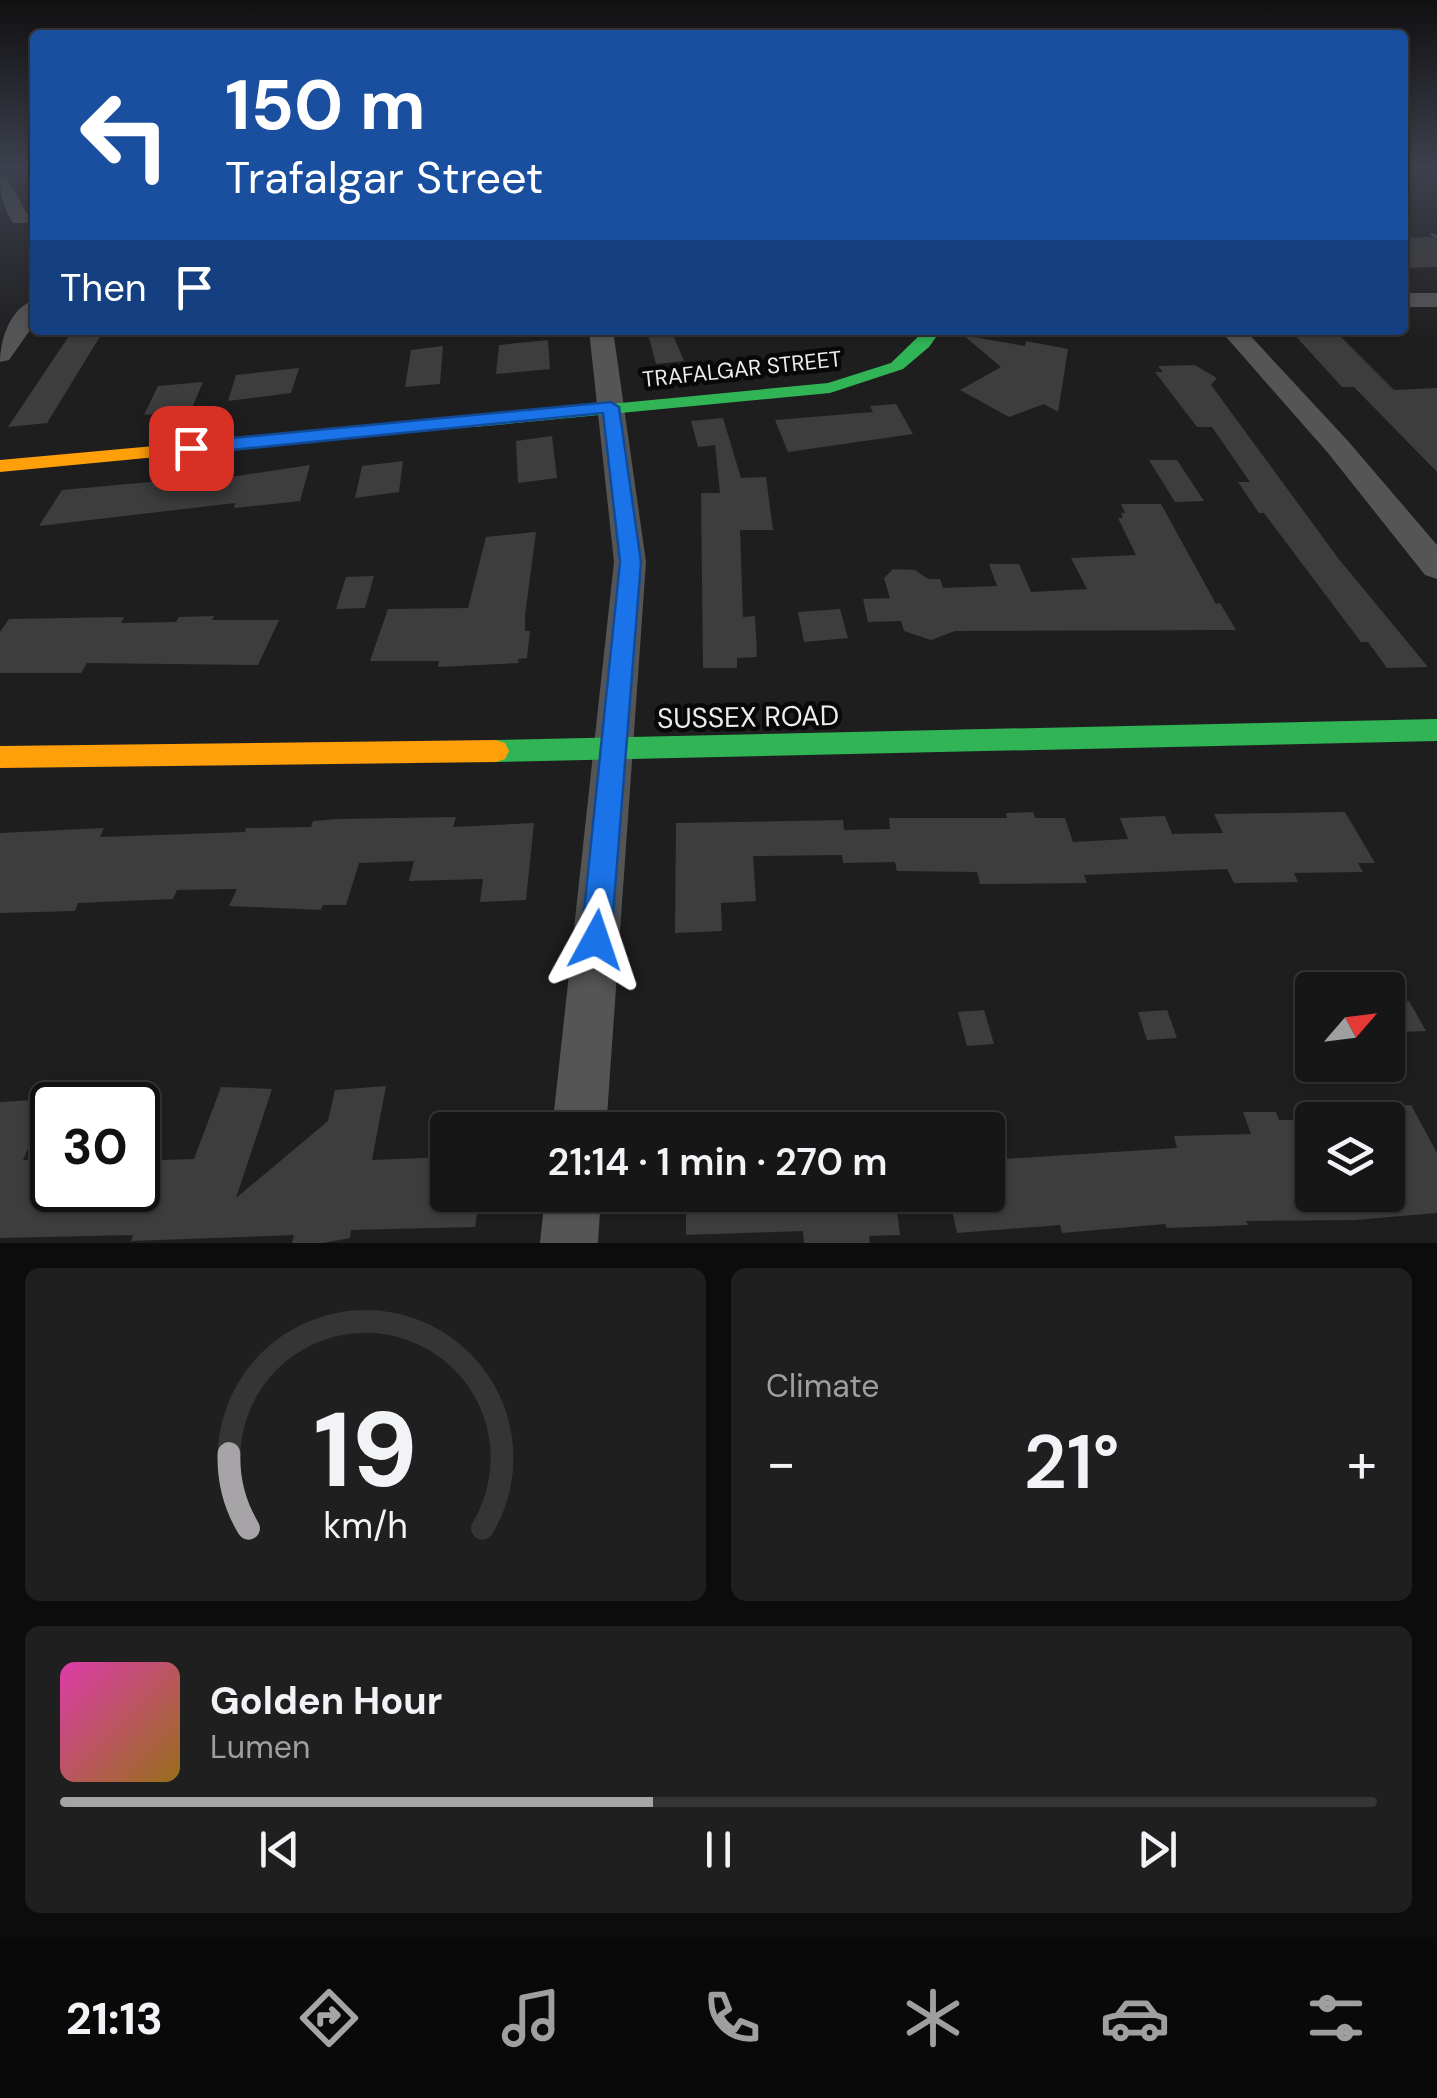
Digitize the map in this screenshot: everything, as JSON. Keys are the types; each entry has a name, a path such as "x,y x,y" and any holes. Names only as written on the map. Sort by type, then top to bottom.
{"street":[{"path":"1408,300 1437,300"},
{"path":"0,355 30,313"},
{"path":"581,1112 630,562 602,335"},
{"name":"TRAFALGAR STREET","path":"0,466 842,386 896,366 916,352 929,335"},
{"path":"1237,335 1338,447 1437,567"},
{"name":"SUSSEX ROAD","path":"0,758 613,750 1437,730"},
{"path":"568,1243 571,1212"}],"path":[{"path":"1431,234 1437,237"}],"building":[{"path":"1437,237 1437,267 1408,268 1408,238"},
{"path":"70,335 101,335 47,423 8,427"},
{"path":"648,335 673,335 684,361 656,364"},
{"path":"963,335 1068,349 1058,412 1044,404 1009,417 960,390 1001,367"},
{"path":"1295,335 1339,335 1394,390 1437,388 1437,472 1354,387 1342,387"},
{"path":"548,340 550,369 496,374 499,345"},
{"path":"443,346 440,384 405,387 411,350"},
{"path":"1195,365 1217,378 1211,385 1338,558 1428,667 1387,668 1368,642 1361,642 1264,513 1259,513 1238,482 1250,482 1212,427 1197,427 1155,372 1163,372 1158,366"},
{"path":"299,368 291,393 228,401 236,375"},
{"path":"203,382 191,410 144,415 158,386"},
{"path":"896,404 913,434 788,452 775,420 873,412 870,406"},
{"path":"723,418 741,478 766,477 773,530 740,530 743,617 755,616 757,657 737,658 737,668 703,668 701,493 720,493 715,445 698,447 691,421"},
{"path":"552,436 557,478 518,483 516,441"},
{"path":"1149,460 1177,460 1204,501 1175,502"},
{"path":"403,461 399,492 355,498 362,466"},
{"path":"310,465 300,501 234,508 235,503 39,526 62,490 172,480 170,486"},
{"path":"1121,504 1161,504 1216,604 1220,603 1236,630 955,631 931,640 904,631 901,621 868,622 863,599 890,598 884,578 893,569 915,570 928,579 940,579 943,588 997,586 989,564 1019,564 1031,592 1087,589 1071,558 1136,555 1118,518 1125,513"},
{"path":"536,532 525,615 525,631 530,631 527,658 518,659 519,663 438,667 439,661 370,661 388,609 468,608 486,537"},
{"path":"374,576 365,608 336,609 346,577"},
{"path":"840,609 848,638 804,642 798,612"},
{"path":"214,616 212,620 279,620 258,665 87,663 81,673 0,673 0,632 9,619 124,617 121,623 176,622 179,617"},
{"path":"1033,812 1035,818 1065,818 1073,842 1128,839 1120,818 1165,816 1172,834 1223,833 1214,814 1345,812 1375,863 1358,863 1363,872 1294,873 1298,882 1234,883 1227,869 1084,875 1087,883 980,884 977,872 897,871 895,862 843,863 842,855 753,856 756,901 721,903 722,931 675,933 676,823 843,820 844,830 890,829 889,818 1007,818 1006,813"},
{"path":"456,817 453,827 534,823 526,900 480,902 483,879 409,881 414,861 359,863 346,905 323,905 321,910 229,906 237,889 177,890 173,899 78,903 75,911 0,913 0,833 104,828 100,837 245,832 246,828 311,827 313,821 339,819"},
{"path":"1405,1001 1409,1001 1426,1031 1405,1032"},
{"path":"984,1010 994,1044 967,1046 958,1012"},
{"path":"1167,1010 1177,1038 1147,1040 1138,1012"},
{"path":"386,1086 372,1160 430,1158 430,1212 477,1212 475,1227 351,1230 350,1238 323,1243 292,1243 294,1235 131,1241 133,1235 0,1238 0,1102 30,1100 30,1144 23,1160 30,1160 30,1212 160,1212 161,1160 194,1159 221,1087 272,1089 236,1198 328,1121 335,1090"},
{"path":"1411,1105 1437,1153 1437,1213 1355,1220 1246,1221 1248,1225 1167,1228 1165,1224 1062,1233 1060,1225 957,1233 953,1212 1005,1212 1005,1159 1177,1148 1174,1136 1251,1134 1243,1112 1276,1112 1279,1120 1295,1120 1295,1212 1405,1212 1405,1106"},
{"path":"686,1212 897,1212 900,1235 869,1236 870,1243 804,1243 803,1231 686,1235"}],"traffic: fast":[{"path":"475,422 830,388 897,366 929,335"},
{"path":"496,751 1437,730"}],"traffic: slow":[{"path":"0,466 475,422"},
{"path":"0,757 496,751"}],"route":[{"path":"191,448 611,407 630,562 596,940"}]}
